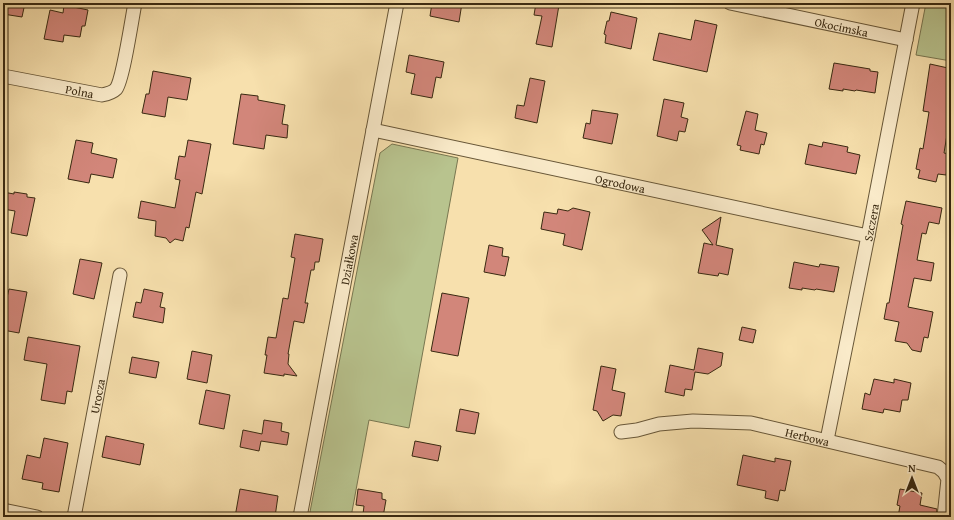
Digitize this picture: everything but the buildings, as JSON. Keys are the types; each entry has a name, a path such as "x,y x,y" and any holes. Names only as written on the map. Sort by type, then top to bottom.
{"street":[{"name":"Polna","path":"3,76 102,95 110,93 117,88 122,75 135,3"},
{"name":"Działkowa","path":"300,517 396,3"},
{"name":"Okocimska","path":"730,3 906,40"},
{"name":"Szczera","path":"827,440 913,3"},
{"name":"Ogrodowa","path":"373,130 868,236"},
{"name":"Urocza","path":"74,517 120,275"},
{"name":"Herbowa","path":"621,432 637,430 659,424 693,421 751,423 938,467 944,472 948,479 944,517"},
{"path":"3,510 37,517"}],"green space":[{"path":"926,3 951,3 951,61 916,55"},
{"path":"392,144 458,158 409,428 369,420 351,517 309,517 380,153"}]}
